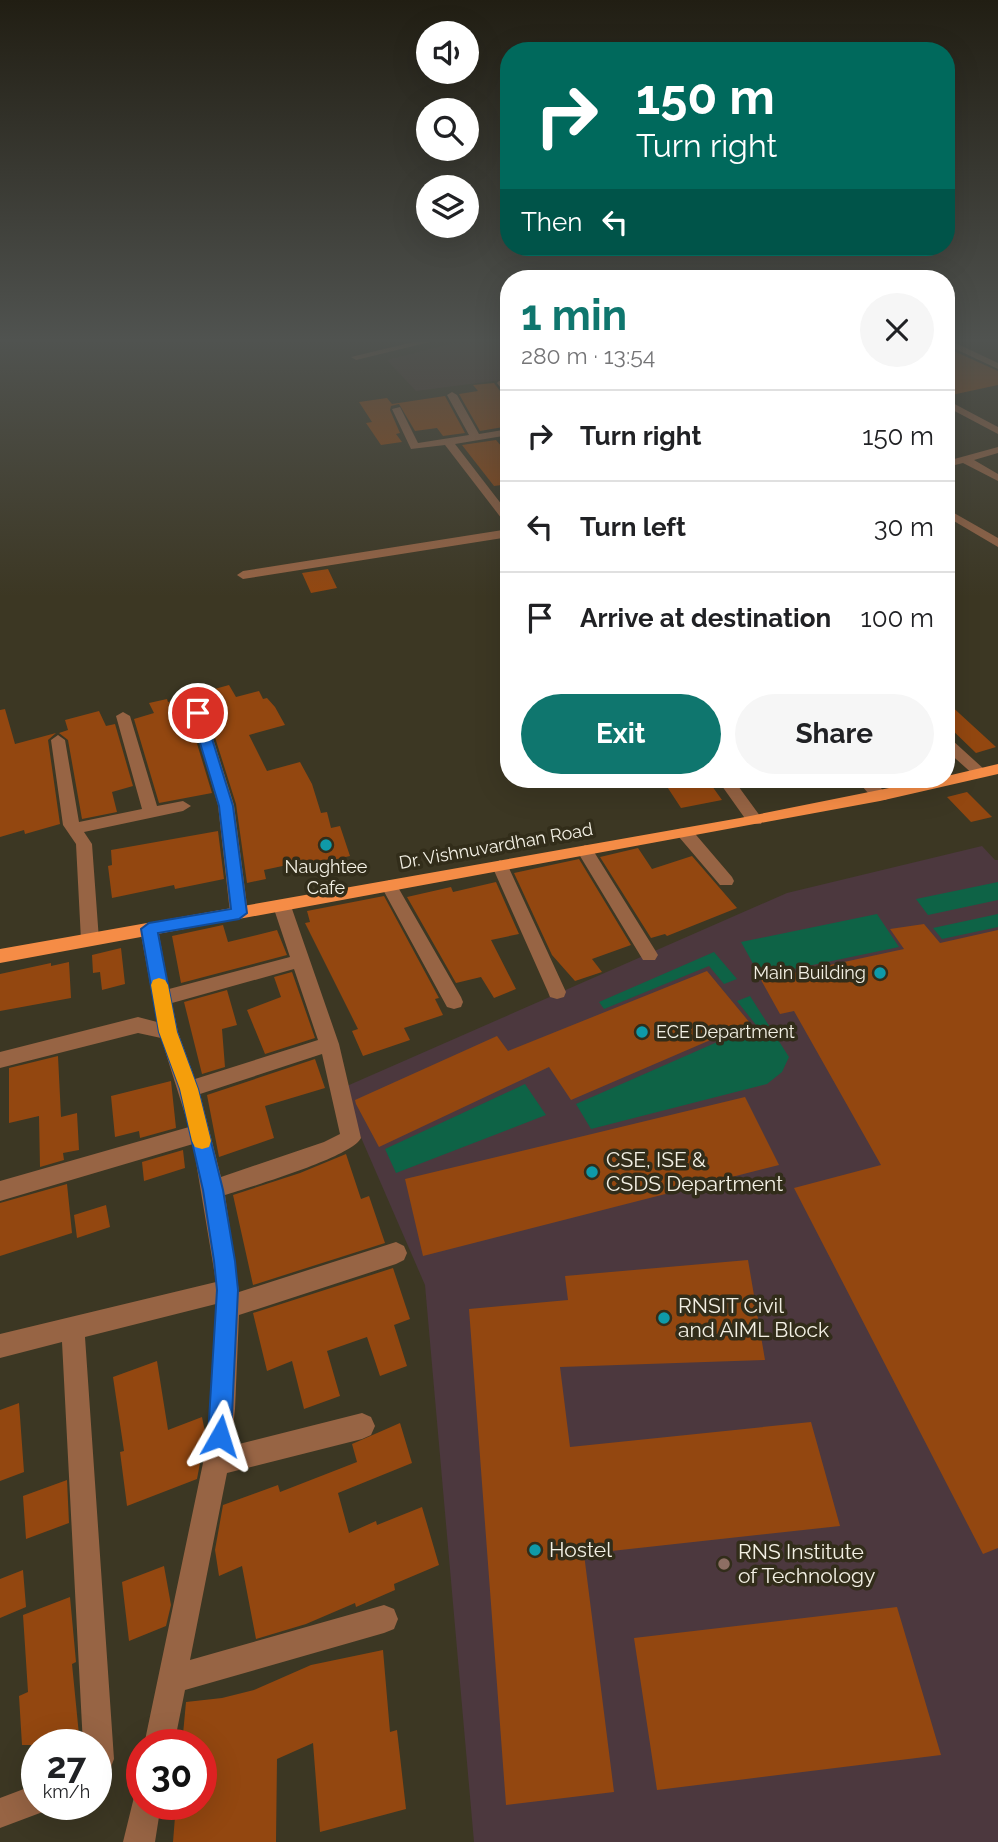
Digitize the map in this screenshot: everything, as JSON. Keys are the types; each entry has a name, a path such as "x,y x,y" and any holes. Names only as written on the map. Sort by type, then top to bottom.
{"main road":[{"name":"Dr. Vishnuvardhan Road","path":"955,779 998,769"},
{"name":"Dr. Vishnuvardhan Road","path":"0,956 685,833 915,788"}],"street":[{"path":"405,425 415,447 500,434"},
{"path":"469,425 476,438"},
{"path":"448,442 500,509"},
{"path":"955,461 998,450"},
{"path":"964,459 998,478"},
{"path":"955,517 998,543"},
{"path":"243,575 500,534"},
{"path":"198,713 226,806 239,913"},
{"path":"123,716 151,812"},
{"path":"58,740 73,829 84,844 90,940"},
{"path":"955,750 980,773"},
{"path":"732,788 755,820"},
{"path":"872,788 880,796"},
{"path":"73,829 183,806"},
{"path":"685,833 726,881"},
{"path":"585,851 649,955"},
{"path":"500,866 557,992"},
{"path":"389,886 454,1002"},
{"path":"213,1190 331,1149 351,1138 329,1044 282,906"},
{"path":"149,929 168,1032 189,1089 213,1190 227,1299 223,1409 216,1463 162,1729"},
{"path":"162,999 300,961"},
{"path":"0,1060 138,1025 168,1032"},
{"path":"189,1089 329,1044"},
{"path":"0,1191 200,1133"},
{"path":"0,1346 73,1328 227,1299 396,1253"},
{"path":"73,1328 97,1729"},
{"path":"216,1463 362,1426"},
{"path":"173,1679 384,1619"},
{"path":"0,1813 21,1806"},
{"path":"139,1842 143,1820"}],"shaded area":[{"name":"RNS Institute of Technology","path":"982,846 998,860 998,1842 474,1842 425,1285 340,1089 787,893"}],"green space":[{"path":"998,882 998,900 928,915 916,899"},
{"path":"877,914 899,947 760,976 741,942"},
{"path":"998,914 998,927 942,939 933,928"},
{"path":"714,952 737,979 724,984 709,966 604,1009 599,1002"},
{"path":"750,996 789,1057 782,1072 767,1084 591,1129 576,1104 756,1025 737,1001"},
{"path":"525,1084 546,1115 396,1173 385,1149"}],"building":[{"path":"367,425 397,425 400,433 396,434 402,442 381,445"},
{"path":"411,425 461,425 465,433 443,436 437,428 415,431"},
{"path":"477,425 500,425 500,428 480,431"},
{"path":"496,440 500,445 500,485 494,486 462,445"},
{"path":"328,569 337,588 311,593 302,573"},
{"path":"229,685 236,697 259,691 263,699 267,698 275,707 285,725 249,735 267,771 300,762 312,784 321,813 327,812 331,828 340,826 350,856 311,865 310,860 264,870 266,879 247,883 236,804 207,712 199,707 188,714 212,793 159,803 134,719 154,713 149,703 167,699 168,702"},
{"path":"5,709 15,744 56,733 48,740 60,824 25,834 24,830 0,837 0,710"},
{"path":"955,709 996,747 976,753 955,733"},
{"path":"99,711 106,726 115,724 133,786 112,792 117,812 82,819 68,740 59,733 68,730 65,720"},
{"path":"668,788 713,788 722,800 681,808"},
{"path":"967,792 992,817 971,822 947,797"},
{"path":"218,831 224,879 175,889 174,885 112,898 108,866 112,865 111,850"},
{"path":"638,848 652,869 692,856 737,908 667,936 665,934 651,938 600,857"},
{"path":"579,859 631,945 592,959 602,972 575,981 552,955 514,873"},
{"path":"496,882 519,934 491,940 516,989 494,998 481,977 456,983 407,897 451,887 453,892"},
{"path":"384,896 439,998 435,999 443,1015 404,1028 410,1040 363,1056 352,1031 358,1029 305,923 310,922 307,911"},
{"path":"924,924 940,943 998,930 998,1548 983,1554 794,1188 881,1165 794,1011 780,1014 761,980 904,949 890,929"},
{"path":"223,925 228,942 277,930 287,955 181,983 172,936"},
{"path":"121,948 125,984 102,990 100,972 93,973 92,955"},
{"path":"69,962 71,998 0,1011 0,974"},
{"path":"707,971 750,1023 571,1100 549,1067 379,1147 356,1104 355,1100 497,1036 508,1051"},
{"path":"292,972 315,1038 265,1054 247,1010 281,997 274,977"},
{"path":"227,990 237,1025 222,1029 225,1067 202,1074 184,1002"},
{"path":"58,1056 61,1117 77,1113 79,1150 63,1153 64,1160 40,1167 39,1116 9,1123 9,1068"},
{"path":"315,1059 325,1088 265,1106 274,1138 219,1157 207,1095"},
{"path":"171,1081 176,1128 140,1138 139,1131 115,1137 111,1096"},
{"name":"CSE, ISE & CSDS Department","path":"745,1097 779,1165 423,1256 405,1179"},
{"path":"183,1150 185,1168 144,1181 142,1162"},
{"path":"346,1154 361,1199 369,1196 385,1243 253,1285 233,1195 300,1173"},
{"path":"67,1184 72,1233 0,1256 0,1203"},
{"path":"106,1205 110,1227 77,1238 74,1215"},
{"path":"748,1260 765,1360 560,1367 570,1447 811,1422 840,1526 584,1554 614,1792 506,1805 469,1309 568,1300 565,1276"},
{"path":"393,1268 410,1319 394,1325 407,1366 380,1376 367,1337 327,1351 340,1396 304,1409 292,1361 267,1371 253,1313"},
{"path":"157,1361 168,1430 202,1417 205,1432 197,1479 127,1506 120,1452 124,1451 113,1377"},
{"path":"19,1403 24,1472 0,1481 0,1410"},
{"path":"400,1423 412,1463 338,1493 349,1533 376,1521 377,1525 422,1507 439,1565 394,1584 395,1590 356,1607 355,1603 306,1624 256,1639 242,1566 219,1576 215,1550 223,1505 278,1485 280,1492 357,1462 352,1444"},
{"path":"67,1480 69,1523 26,1539 23,1496"},
{"path":"164,1566 171,1605 166,1626 129,1641 122,1582"},
{"path":"23,1570 26,1607 0,1618 0,1579"},
{"path":"70,1597 76,1662 72,1664 78,1729 21,1729 19,1696 28,1692 23,1615"},
{"path":"897,1607 941,1755 657,1790 634,1638"},
{"path":"383,1650 390,1732 397,1730 406,1809 320,1832 313,1743 277,1759 276,1842 173,1842 175,1820 217,1820 217,1729 183,1729 186,1702 222,1698 254,1690 311,1665"}],"slow traffic":[{"path":"159,985 168,1032 189,1089 202,1141"}],"place":[{"name":"Naughtee Cafe","path":"326,845"},
{"name":"Main Building","path":"880,973"},
{"name":"ECE Department","path":"642,1032"},
{"name":"CSE, ISE & CSDS Department","path":"592,1172"},
{"name":"RNSIT Civil and AIML Block","path":"664,1318"},
{"name":"Hostel","path":"535,1550"},
{"name":"RNS Institute of Technology","path":"724,1564"}],"route":[{"path":"198,713 226,806 239,913 149,929 168,1032 189,1089 213,1190 225,1261 228,1290 220,1436"}]}
